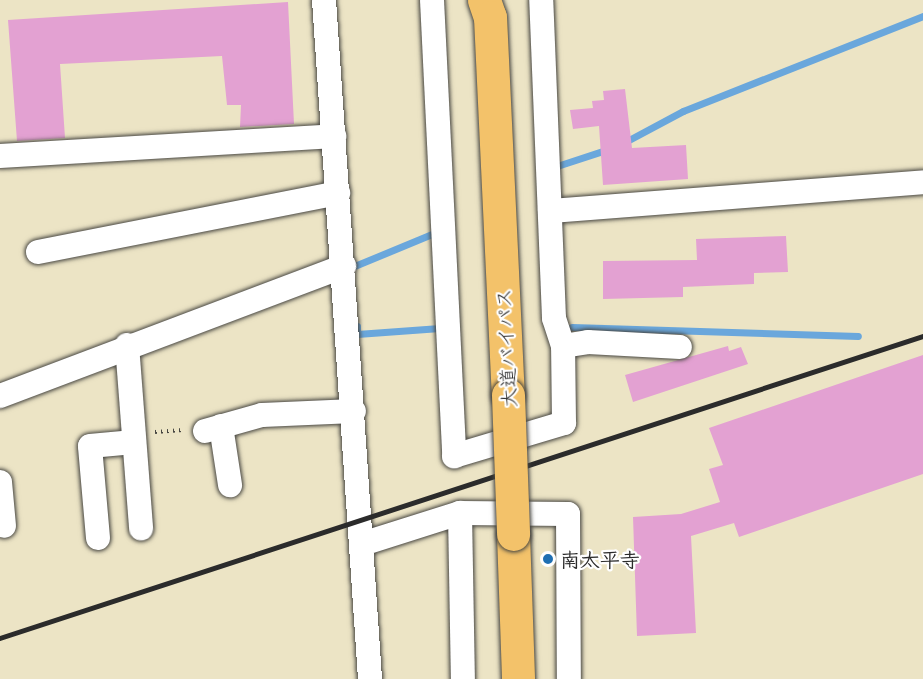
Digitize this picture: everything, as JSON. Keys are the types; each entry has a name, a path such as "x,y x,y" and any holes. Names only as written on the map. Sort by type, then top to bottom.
{"highway":[{"name":"大道バイパス","path":"489,6 508,395 518,679"}],"street":[{"path":"324,0 354,411 370,679"},
{"path":"432,0 454,456 564,423 563,346 554,318 541,0"},
{"path":"0,156 334,136"},
{"path":"550,211 923,182"},
{"path":"38,252 338,193"},
{"path":"0,396 127,345 344,266"},
{"path":"563,346 588,342 680,347"},
{"path":"127,345 141,528"},
{"path":"230,484 213,429 262,415 354,411"},
{"path":"98,538 90,446 134,438"},
{"path":"0,482 4,526"},
{"path":"362,544 460,513 568,514 569,679"},
{"path":"460,513 463,679"}],"path":[{"path":"134,438 213,429"}],"building":[{"path":"288,2 294,124 240,127 241,105 227,105 222,56 60,64 65,138 17,141 8,20"},
{"path":"625,89 632,148 686,145 688,179 603,185 599,126 573,129 570,110 593,108 592,101 604,100 603,91"},
{"path":"786,236 788,272 754,273 754,284 683,287 683,297 603,299 603,261 697,260 696,239"},
{"path":"728,346 729,351 741,347 748,364 633,402 625,375"},
{"path":"923,355 923,474 739,537 734,523 691,536 696,633 637,636 633,517 681,514 720,502 709,469 723,465 709,428"}],"waterway":[{"path":"625,142 683,111 923,16"},
{"path":"557,166 609,149"},
{"path":"352,267 432,234"},
{"path":"357,326 357,334 440,328"},
{"path":"572,327 858,336"}],"railway":[{"path":"0,638 923,336"}],"place":[{"name":"南太平寺","path":"548,559"}]}
